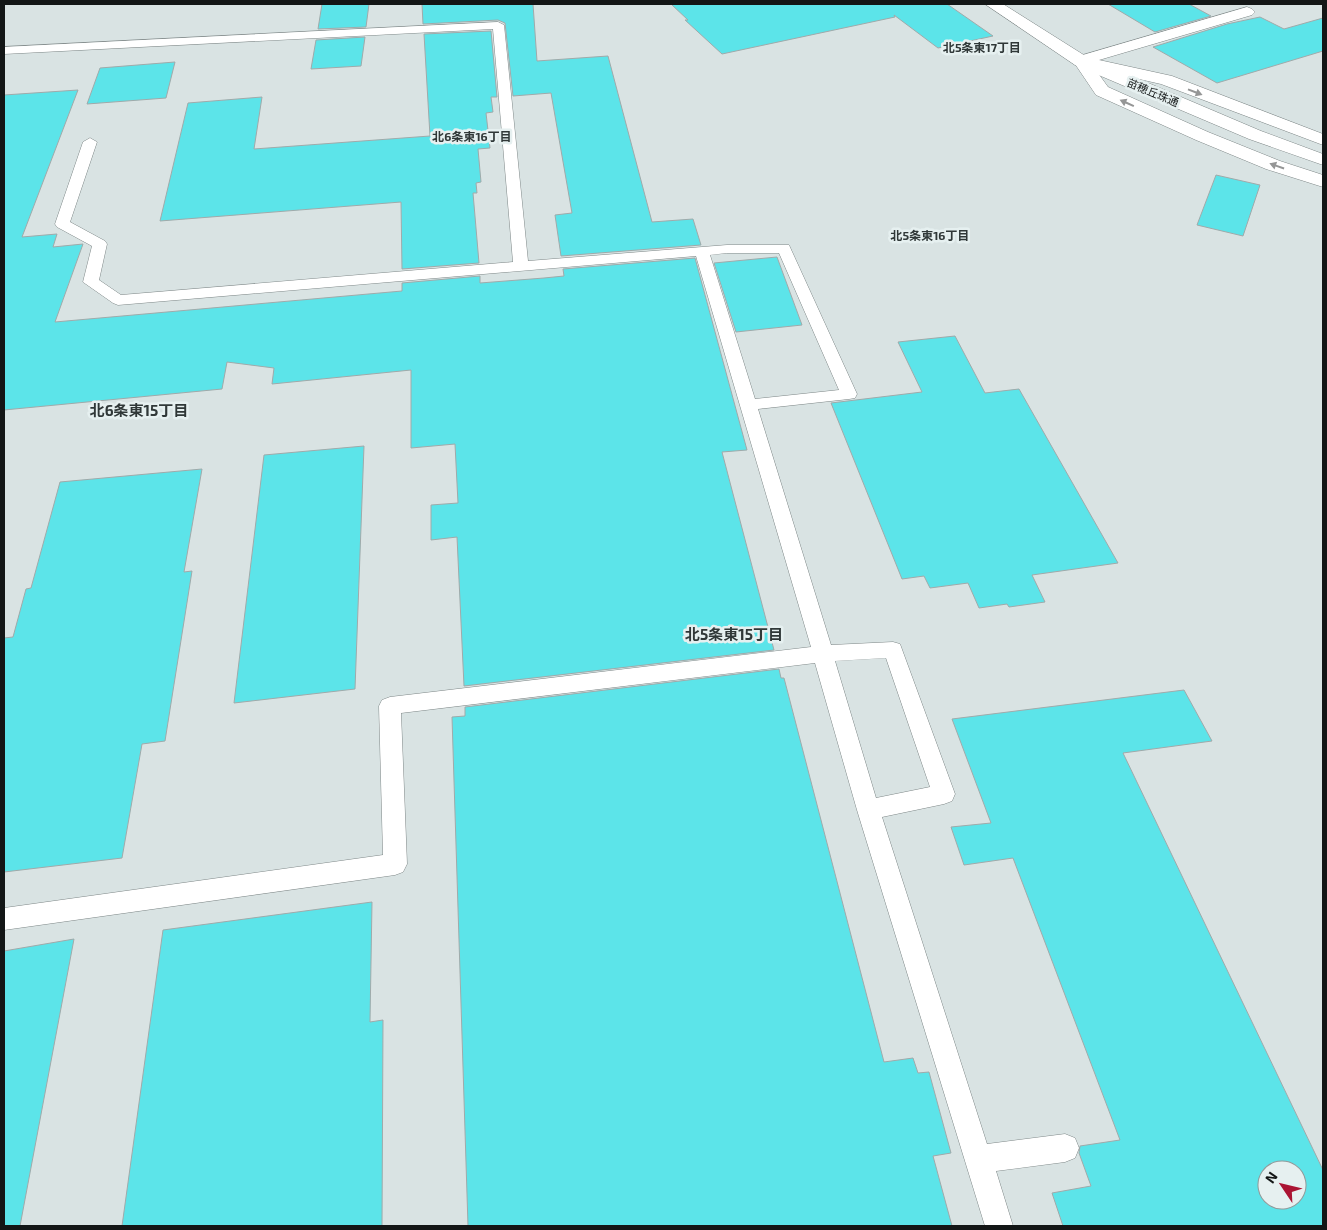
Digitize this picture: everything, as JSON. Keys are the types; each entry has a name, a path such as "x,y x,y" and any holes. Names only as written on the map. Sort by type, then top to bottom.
{"street":[{"name":"苗穂丘珠通","path":"992,4 1081,61 1255,135 1323,160"},
{"path":"1081,61 1247,12"},
{"path":"1081,61 1166,80 1323,140"},
{"path":"1081,61 1102,91 1202,136 1273,165 1323,181"}],"lane":[{"path":"4,51 498,25 521,267"},
{"path":"90,142 62,224 100,244 91,282 118,300 702,252 784,248 849,394 748,405"},
{"path":"702,252 868,810 999,1226"},
{"path":"4,919 394,864 390,706 823,654 893,650 944,794 868,810"},
{"path":"978,1159 1065,1148"}],"building":[{"path":"322,4 369,4 366,27 318,29"},
{"path":"422,4 533,4 537,61 608,56 652,222 693,219 701,245 561,256 555,215 572,213 551,93 513,96 505,23 498,20 423,24"},
{"path":"671,4 947,4 993,36 938,48 894,15 895,17 722,54 685,20 688,20"},
{"path":"1108,4 1189,4 1211,16 1155,32"},
{"path":"1260,17 1284,29 1323,18 1323,51 1217,83 1153,47 1227,24"},
{"path":"491,31 497,97 491,97 493,112 486,113 490,148 478,149 481,182 476,183 477,193 473,193 479,263 402,269 401,202 160,221 188,103 262,97 254,149 430,136 424,34"},
{"path":"365,37 361,66 311,69 316,40"},
{"path":"175,62 166,98 87,104 100,68"},
{"path":"78,90 22,237 57,234 53,247 83,244 55,322 402,291 402,283 480,276 480,283 564,276 563,269 695,258 747,450 722,452 774,650 464,686 457,537 431,540 431,505 458,503 455,444 411,448 411,370 272,384 274,368 227,362 222,389 4,410 4,95"},
{"path":"1216,175 1260,185 1243,236 1197,225"},
{"path":"777,257 802,325 736,332 714,263"},
{"path":"955,336 985,393 1019,389 1118,563 1032,575 1045,602 1009,607 1007,604 979,608 968,583 930,588 924,576 902,579 831,403 922,392 898,342"},
{"path":"364,446 355,689 234,703 264,455"},
{"path":"202,469 184,572 192,571 165,741 142,744 122,858 4,872 4,638 13,637 26,589 31,588 60,482"},
{"path":"779,669 781,678 784,678 884,1062 913,1058 918,1073 929,1072 951,1153 933,1156 952,1226 468,1226 452,717 465,716 465,707"},
{"path":"1184,690 1212,741 1123,753 1323,1170 1323,1226 1063,1226 1052,1193 1091,1186 1079,1153 1080,1146 1120,1140 1013,858 964,865 951,827 991,823 952,719"},
{"path":"372,902 370,1022 383,1020 382,1226 122,1226 163,930"},
{"path":"74,939 20,1226 4,1226 4,951"}],"district":[{"name":"北5条東17丁目","path":"982,47"},
{"name":"北6条東16丁目","path":"472,136"},
{"name":"北5条東16丁目","path":"930,235"},
{"name":"北6条東15丁目","path":"139,410"},
{"name":"北5条東15丁目","path":"734,634"}]}
